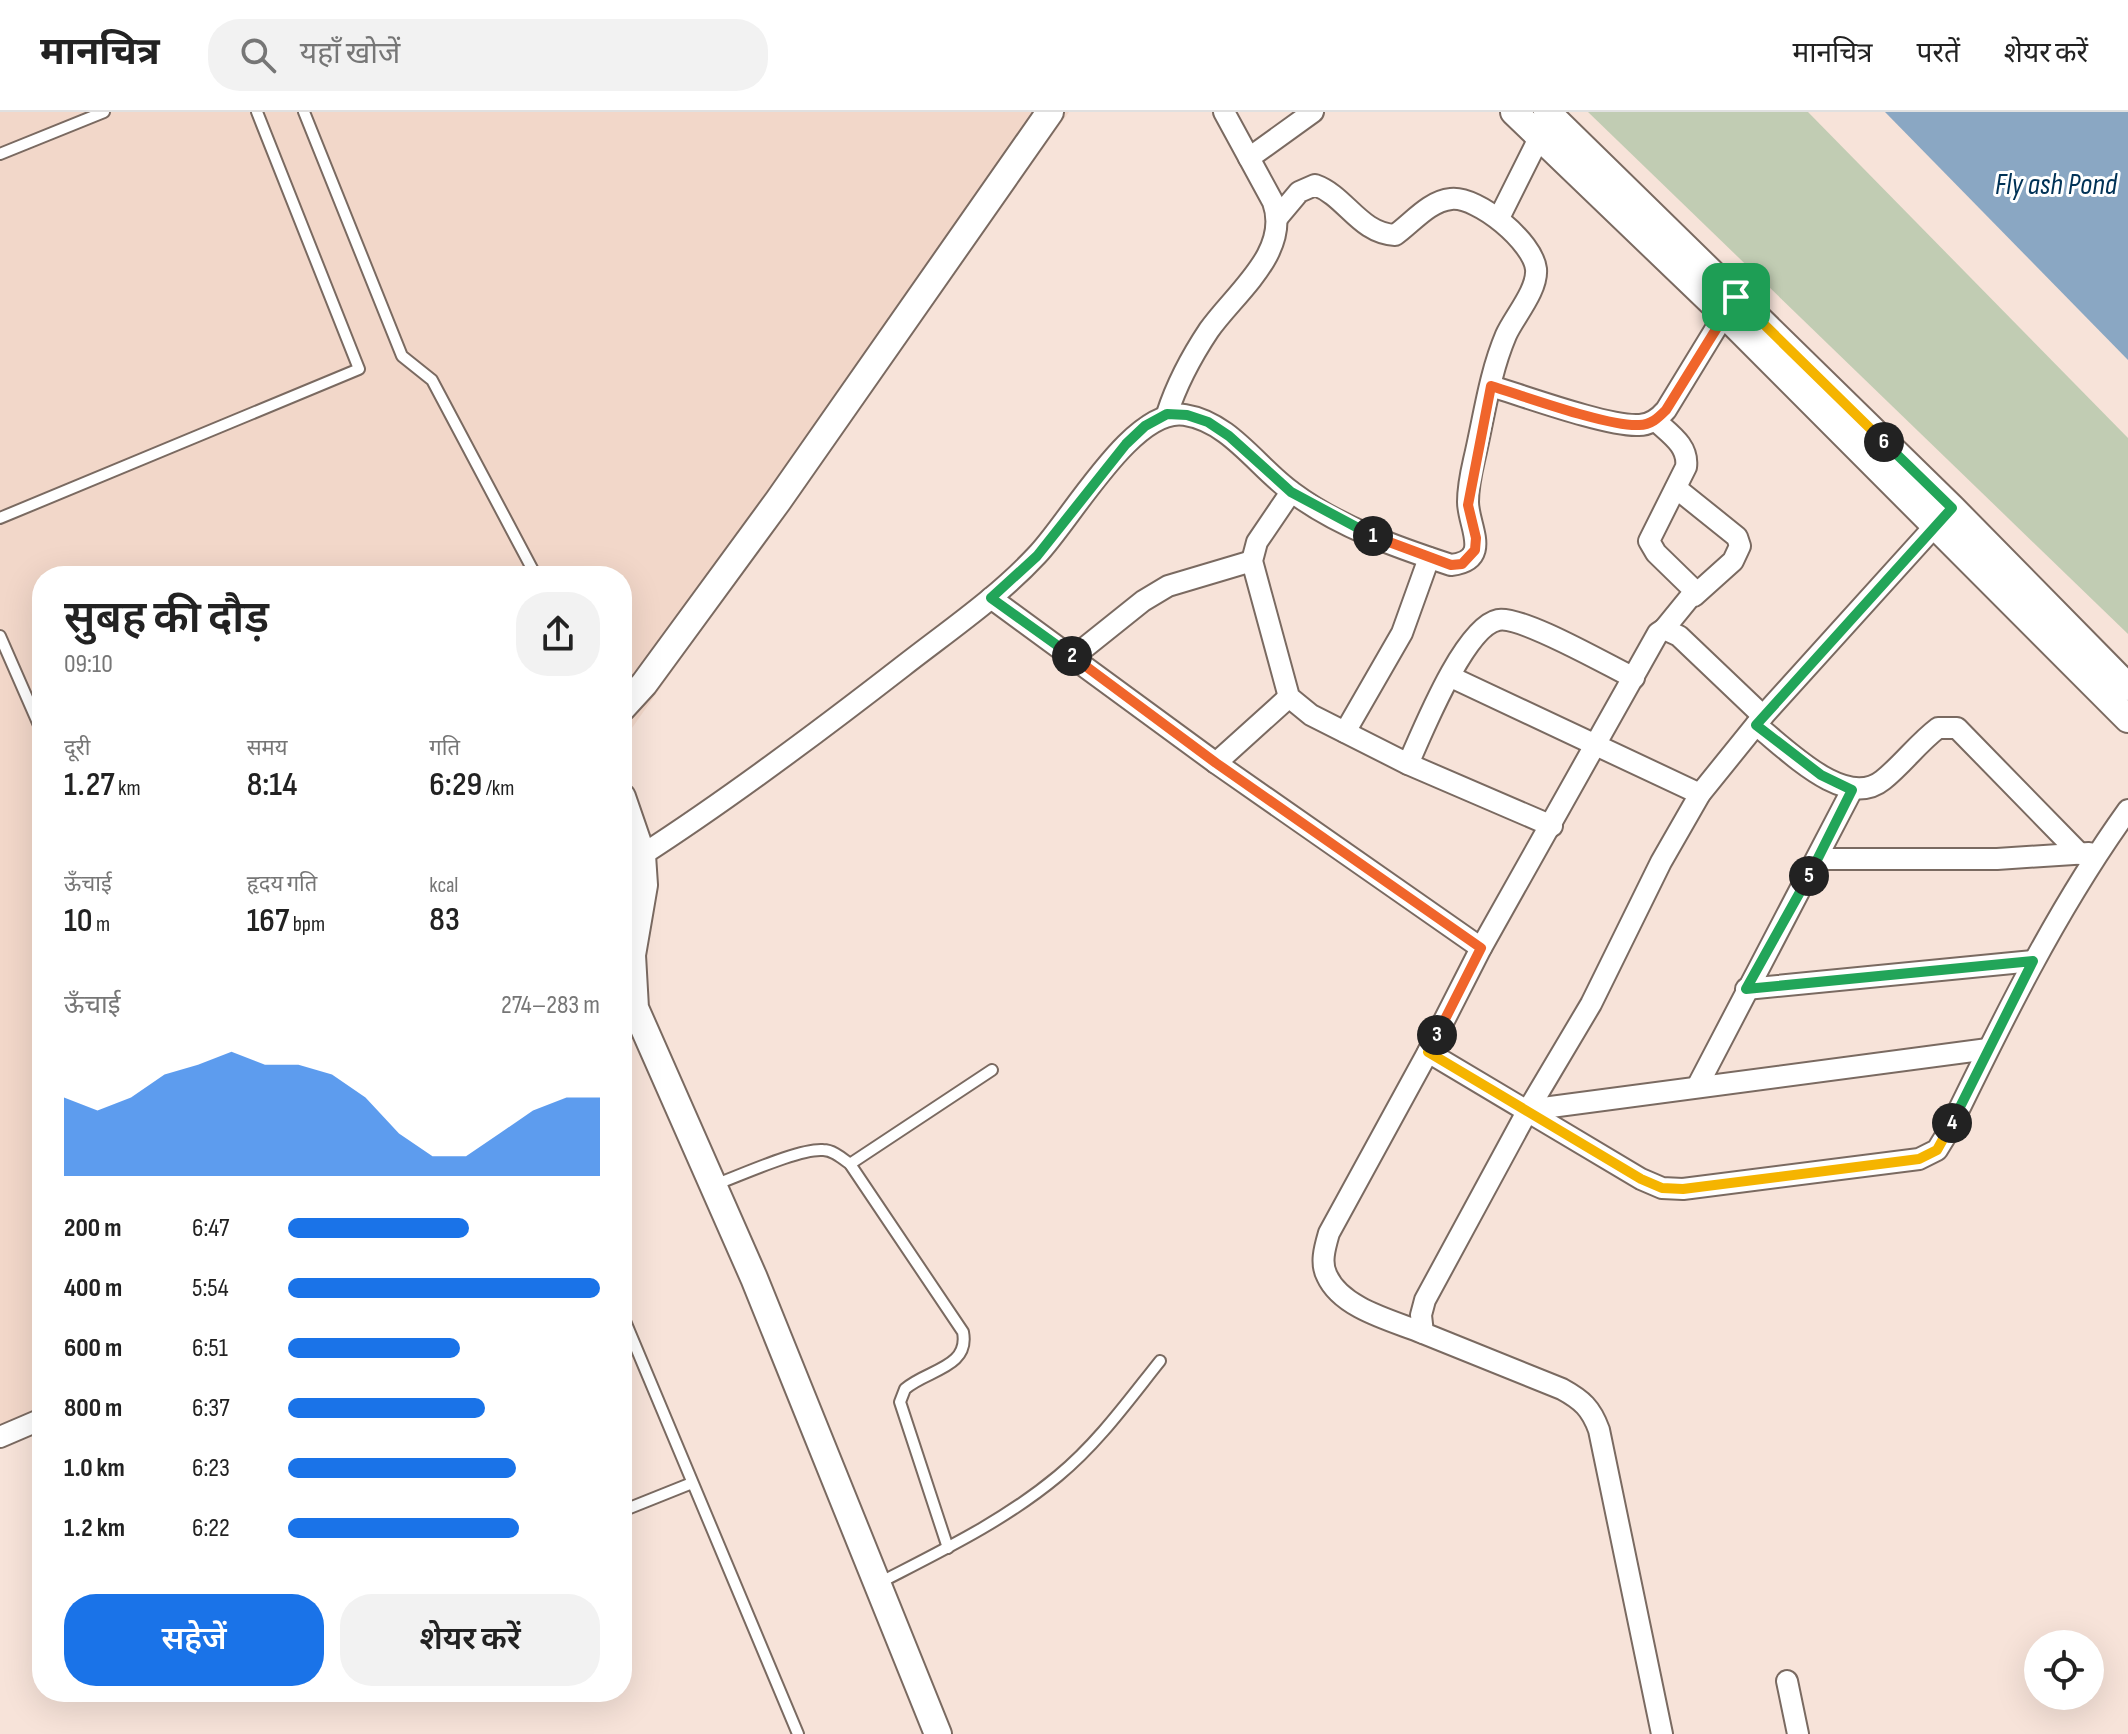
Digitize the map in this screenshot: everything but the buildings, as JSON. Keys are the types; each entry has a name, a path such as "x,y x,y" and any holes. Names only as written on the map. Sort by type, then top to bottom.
{"street":[{"path":"632,697 778,501 1050,112"},
{"path":"1224,112 1278,217"},
{"path":"1249,158 1313,112"},
{"path":"1514,112 1546,121 1943,517 2128,687"},
{"path":"1499,218 1546,121"},
{"path":"632,955 644,885 634,848 776,765 991,598 1037,556 1126,444 1145,426 1167,414 1187,415 1208,422 1229,436 1291,492 1343,522 1429,558 1451,565 1462,564 1475,550 1476,538 1468,505 1491,386 1502,345 1532,288 1536,269 1529,252 1499,218 1472,203 1452,199 1432,205 1395,235 1381,234 1315,185 1299,192 1278,217 1275,239 1266,258 1210,328 1187,364 1167,414"},
{"path":"1491,386 1616,422 1639,425 1656,421 1666,410 1730,306"},
{"path":"1656,421 1683,446 1687,457 1676,488 1649,541 1656,553 1693,585 1694,596"},
{"path":"1662,1734 1599,1430 1592,1412 1581,1399 1562,1389 1372,1312 1344,1296 1327,1276 1323,1255 1329,1233 1481,948 1634,678 1664,629 1694,596 1733,561 1740,546 1737,537 1676,488"},
{"path":"1291,492 1257,542 1252,561 1289,697 1311,715 1408,764 1552,826"},
{"path":"1943,517 2128,719"},
{"path":"1423,1333 1421,1315 1425,1300 1528,1110 1584,1017 1661,862 1700,794 1759,720 1943,517"},
{"path":"1345,732 1402,633 1429,558"},
{"path":"1073,657 1143,601 1168,586 1252,561"},
{"path":"991,598 1216,763 1481,948"},
{"path":"1408,764 1451,677 1472,640 1485,625 1499,620 1534,629 1634,678"},
{"path":"1664,629 1679,636 1759,720 1821,775 1852,790 1867,790 1882,781 1938,728 1957,728 2089,853"},
{"path":"1451,677 1594,747 1700,794"},
{"path":"1216,763 1289,697"},
{"path":"1698,1085 1746,989 1819,859 1852,790"},
{"path":"1428,1052 1641,1179 1662,1188 1683,1189 1919,1159 1937,1150 1948,1132 2089,853 2128,810"},
{"path":"1819,859 1997,859 2089,853"},
{"path":"1746,989 2033,961"},
{"path":"632,991 635,1008 714,1185 938,1734"},
{"path":"1528,1110 1698,1085 1988,1049"},
{"path":"0,1437 32,1423"},
{"path":"1787,1681 1798,1734"}],"lane":[{"path":"0,154 104,112"},
{"path":"0,518 359,369 257,112"},
{"path":"304,112 402,356 432,380 531,566"},
{"path":"0,636 32,709"},
{"path":"850,1164 992,1070"},
{"path":"714,1185 822,1149 838,1154 850,1164 963,1332 961,1354 942,1369 913,1381 905,1389 900,1402 948,1548"},
{"path":"632,1338 798,1734"},
{"path":"877,1584 1019,1507 1102,1434 1160,1361"},
{"path":"632,1507 692,1483"}],"shaded area":[{"path":"0,112 1069,112 632,728 632,566 32,566 32,1422 0,1435"}],"green space":[{"path":"1588,112 1808,112 2128,438 2128,634"}],"water":[{"name":"Fly ash Pond","path":"1885,112 2128,112 2128,360"}],"route":[{"path":"1736,297 1952,508 1756,725 1821,775 1852,790 1819,859 1746,989 2033,961 1937,1150 1919,1159 1683,1189 1662,1188 1641,1179 1428,1052 1481,948 1216,763 991,598 1037,556 1126,444 1145,426 1167,414 1187,415 1208,422 1229,436 1291,492 1330,516 1393,545 1451,565 1462,564 1475,550 1476,538 1468,505 1471,473 1491,386 1616,422 1639,425 1656,421 1666,410 1736,297"}]}
